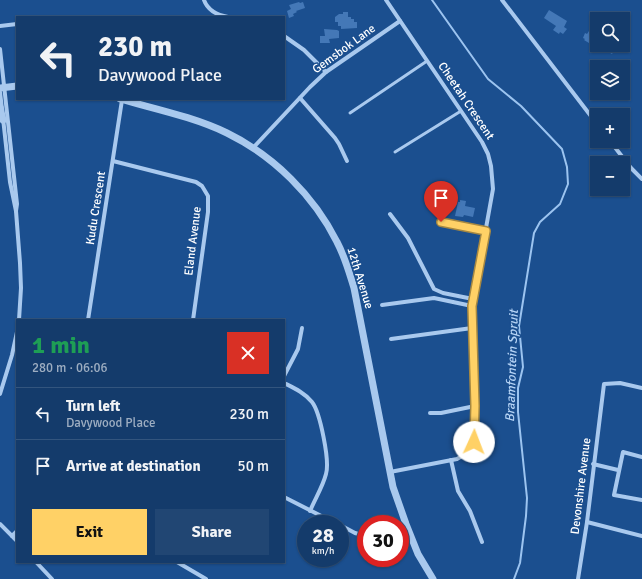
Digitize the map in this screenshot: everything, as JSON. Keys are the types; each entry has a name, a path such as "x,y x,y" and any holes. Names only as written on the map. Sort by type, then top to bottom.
{"street":[{"path":"204,0 206,6 216,14 224,16"},
{"name":"Cheetah Crescent","path":"386,0 482,142 488,154 491,166 493,189 472,306 475,406 475,436 472,447 464,456 451,460 390,472"},
{"path":"502,0 590,115"},
{"name":"Gemsbok Lane","path":"253,148 326,72 400,22"},
{"path":"0,26 16,24"},
{"path":"285,37 304,50 326,72"},
{"path":"0,50 3,120 10,182 16,211 21,276 19,319"},
{"path":"2,87 16,82"},
{"path":"2,87 16,86"},
{"path":"2,87 17,204 16,211"},
{"path":"300,98 340,144 347,161"},
{"name":"Kudu Crescent","path":"88,319 113,161 121,100"},
{"name":"12th Avenue","path":"124,100 204,124 227,133 253,148 290,178 324,219 337,242 347,265 354,288 390,472 401,515"},
{"path":"0,107 3,120"},
{"path":"616,148 641,178"},
{"name":"Eland Avenue","path":"113,161 192,181 202,186 206,190 208,196 208,212 193,319"},
{"path":"390,214 408,238 434,289 443,293 473,299"},
{"path":"441,222 486,231"},
{"path":"382,305 434,298 472,306"},
{"path":"285,374 298,349 302,328"},
{"path":"391,339 472,328"},
{"path":"0,394 16,337"},
{"name":"Devonshire Avenue","path":"578,579 587,522 604,384 620,383 642,388"},
{"path":"285,384 308,398 316,408 320,421 327,466 324,480 310,511"},
{"path":"430,413 441,413 475,406"},
{"path":"642,457 623,452 618,470 614,495 642,500"},
{"path":"451,460 458,491 470,511 482,542"},
{"path":"594,464 618,470"},
{"path":"285,498 318,515"},
{"path":"587,522 642,536"},
{"path":"0,524 16,540"},
{"path":"12,536 16,532"},
{"name":"12th Avenue","path":"409,537 433,579"},
{"path":"37,563 52,579"},
{"path":"179,563 206,579"}],"lane":[{"path":"350,113 427,61"},
{"path":"395,152 461,110"}],"building":[{"path":"303,2 305,8 296,11 297,12 293,14 294,16 289,18 287,11 291,9 289,5"},
{"path":"549,10 567,21 564,27 567,29 563,34 560,32 559,34 553,30 556,26 544,18"},
{"path":"343,12 348,12 348,17 354,19 354,22 357,22 357,28 341,29 341,26 338,26 338,22 335,22 335,17 339,14 343,14"},
{"path":"324,29 339,31 339,38 329,39 330,43 320,43 320,36 325,36"},
{"path":"590,32 590,44 583,38 585,33 587,34"},
{"path":"460,200 466,201 465,206 475,208 473,217 464,215 463,217 455,216 458,202 460,202"}],"waterway":[{"name":"Braamfontein Spruit","path":"432,0 488,79 521,106 562,149 567,167 568,184 560,204 540,222 534,233 519,326 523,367 518,388 518,412 527,498 520,563 514,579"}],"route":[{"path":"441,222 486,231 472,306 475,406 474,442"}]}
